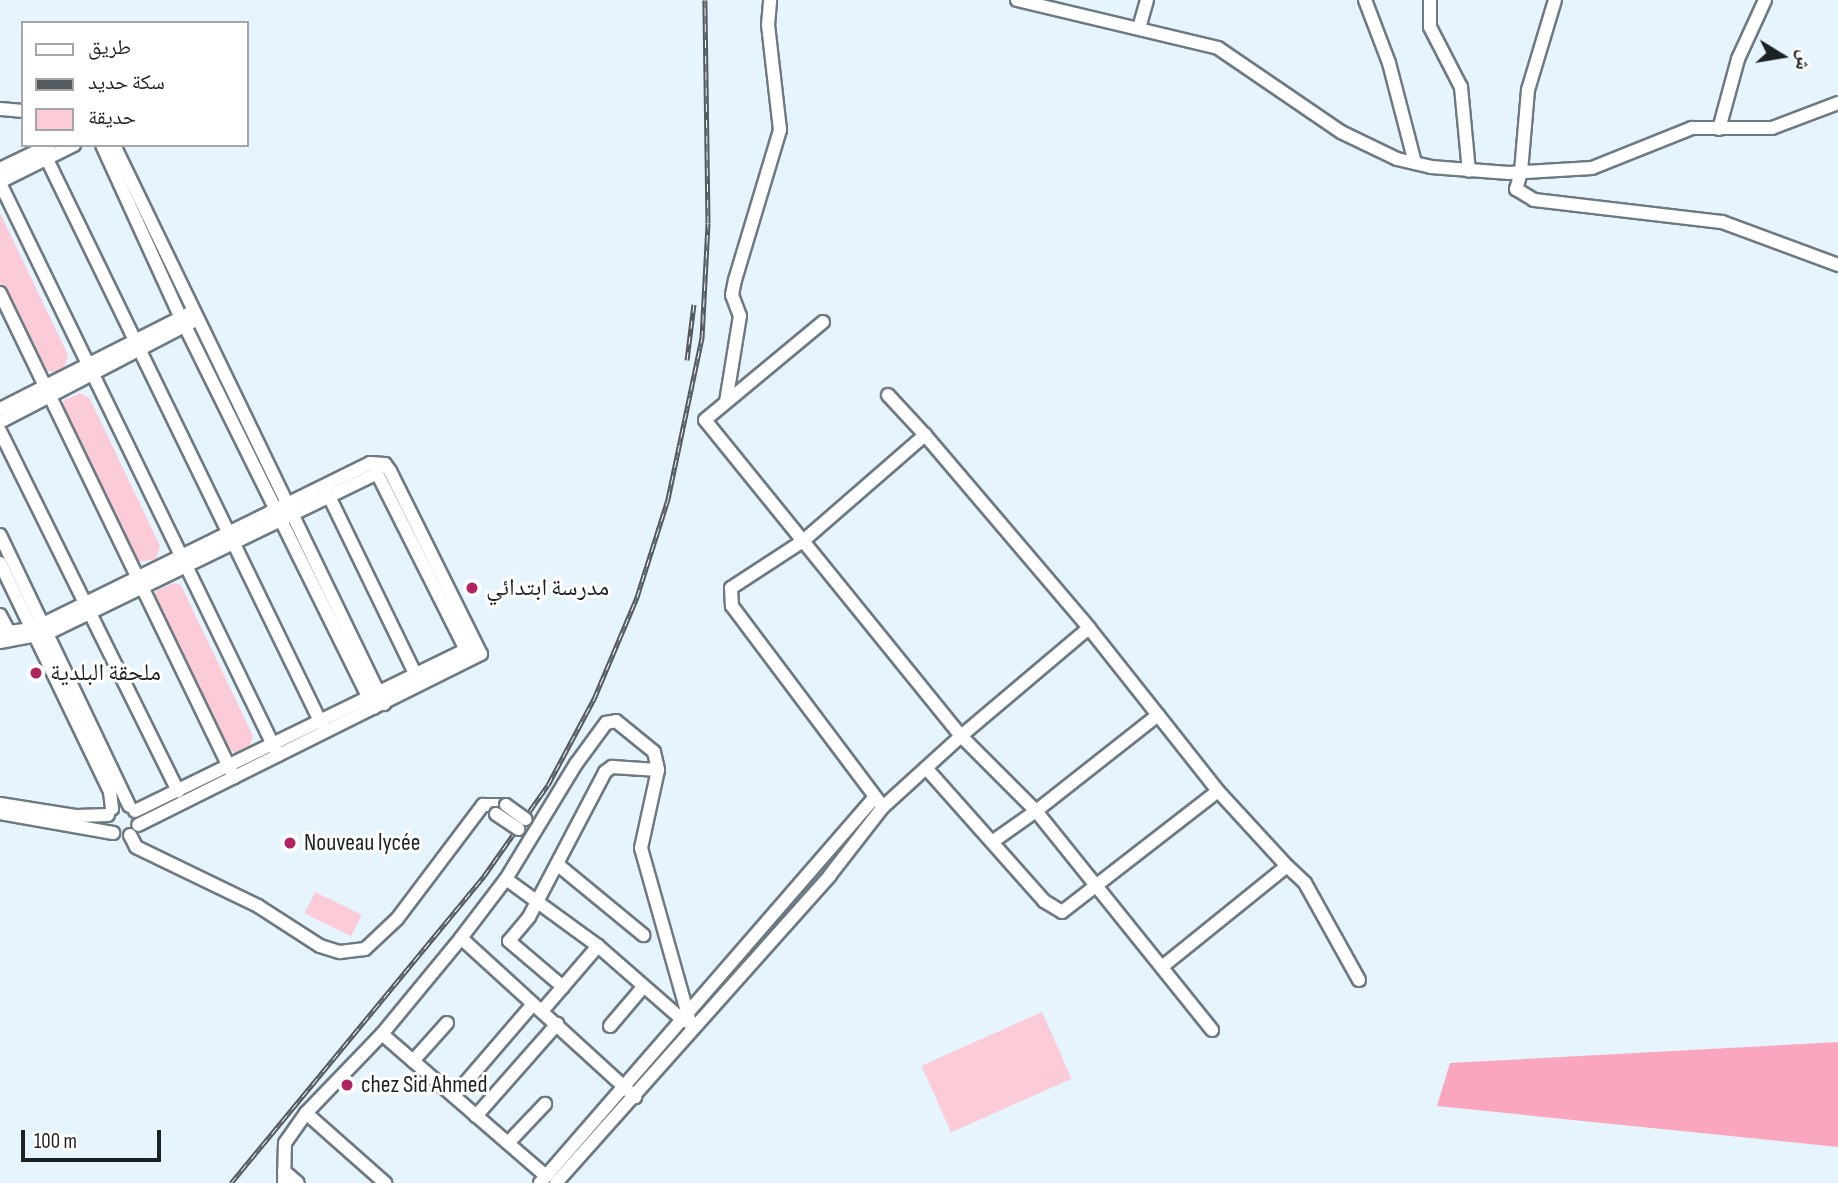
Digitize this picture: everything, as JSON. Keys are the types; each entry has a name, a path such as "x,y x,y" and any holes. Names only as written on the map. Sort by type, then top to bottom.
{"street":[{"path":"726,402 740,316 732,295 780,130 768,25 770,0"},
{"path":"1017,0 1219,48 1341,132 1375,151 1415,163 1469,172 1592,168 1692,128 1772,128 1838,103"},
{"path":"1139,28 1147,0"},
{"path":"1365,0 1389,63 1415,163"},
{"path":"1430,0 1430,27 1461,88 1469,172"},
{"path":"1555,0 1528,90 1521,172 1516,188 1534,200 1722,222 1838,265"},
{"path":"1719,129 1738,59 1765,0"},
{"path":"0,109 21,111"},
{"path":"0,170 46,151 65,147"},
{"path":"103,147 377,701"},
{"path":"115,147 189,319"},
{"path":"46,151 0,183 275,751"},
{"path":"46,151 228,538 321,723"},
{"path":"0,293 231,772"},
{"path":"0,409 47,391 189,319"},
{"path":"823,322 705,420 961,736 1036,811 1100,886 1212,1030"},
{"path":"0,422 47,391"},
{"path":"888,395 1089,628 1218,791 1305,883 1359,980"},
{"path":"0,431 178,791"},
{"path":"879,802 732,606 731,588 803,541 925,435"},
{"path":"0,615 3,636 41,631 326,490 370,463 385,464 471,647 481,654 231,772 134,830 113,833 0,813"},
{"path":"326,490 416,675"},
{"path":"0,535 110,792 113,833"},
{"path":"139,582 166,562 184,560"},
{"path":"0,563 41,631 132,808 136,847 258,906 320,946 340,952 365,948 397,919 477,814 501,810 534,833"},
{"path":"382,1034 548,1181 631,1092 688,1022 879,802 926,768 1089,628"},
{"path":"275,751 321,723 377,701 416,675 471,647"},
{"path":"992,842 1036,811 1158,715"},
{"path":"298,1183 284,1177 285,1143 306,1113 382,1034 461,938 506,879 606,723 616,721 654,752 657,769 641,848 688,1022"},
{"path":"563,987 509,941 557,864 605,772 612,767 657,769"},
{"path":"926,768 1055,910 1062,912 1100,886 1218,791"},
{"path":"0,804 77,816 110,812 132,808 231,772"},
{"path":"688,1022 830,874 879,802"},
{"path":"557,864 643,935"},
{"path":"1162,967 1287,866"},
{"path":"506,879 537,898 688,1022"},
{"path":"461,938 631,1092"},
{"path":"454,1096 538,1008 563,987 598,946"},
{"path":"610,1027 644,986"},
{"path":"413,1061 447,1023"},
{"path":"476,1115 557,1024"},
{"path":"508,1143 545,1104"},
{"path":"306,1113 385,1183"}],"green space":[{"path":"0,213 68,355 64,368 52,373 41,366 0,283"},
{"path":"81,393 90,399 160,546 156,559 137,562 61,410 64,400"},
{"path":"174,583 181,585 253,736 249,749 237,754 226,747 154,600 157,590"},
{"path":"315,892 362,915 351,936 304,914"},
{"path":"1042,1012 1072,1079 951,1132 921,1066"}],"shaded area":[{"path":"1838,1042 1838,1147 1437,1106 1450,1063"}],"railway":[{"path":"231,1183 484,876 548,785 594,699 637,597 668,499 702,338 708,223 705,0"},
{"path":"687,360 694,304"}],"place":[{"name":"مدرسة ابتدائي","path":"472,588"},
{"name":"ملحقة البلدية","path":"36,673"},
{"name":"Nouveau lycée","path":"290,843"},
{"name":"chez Sid Ahmed","path":"347,1085"}]}
